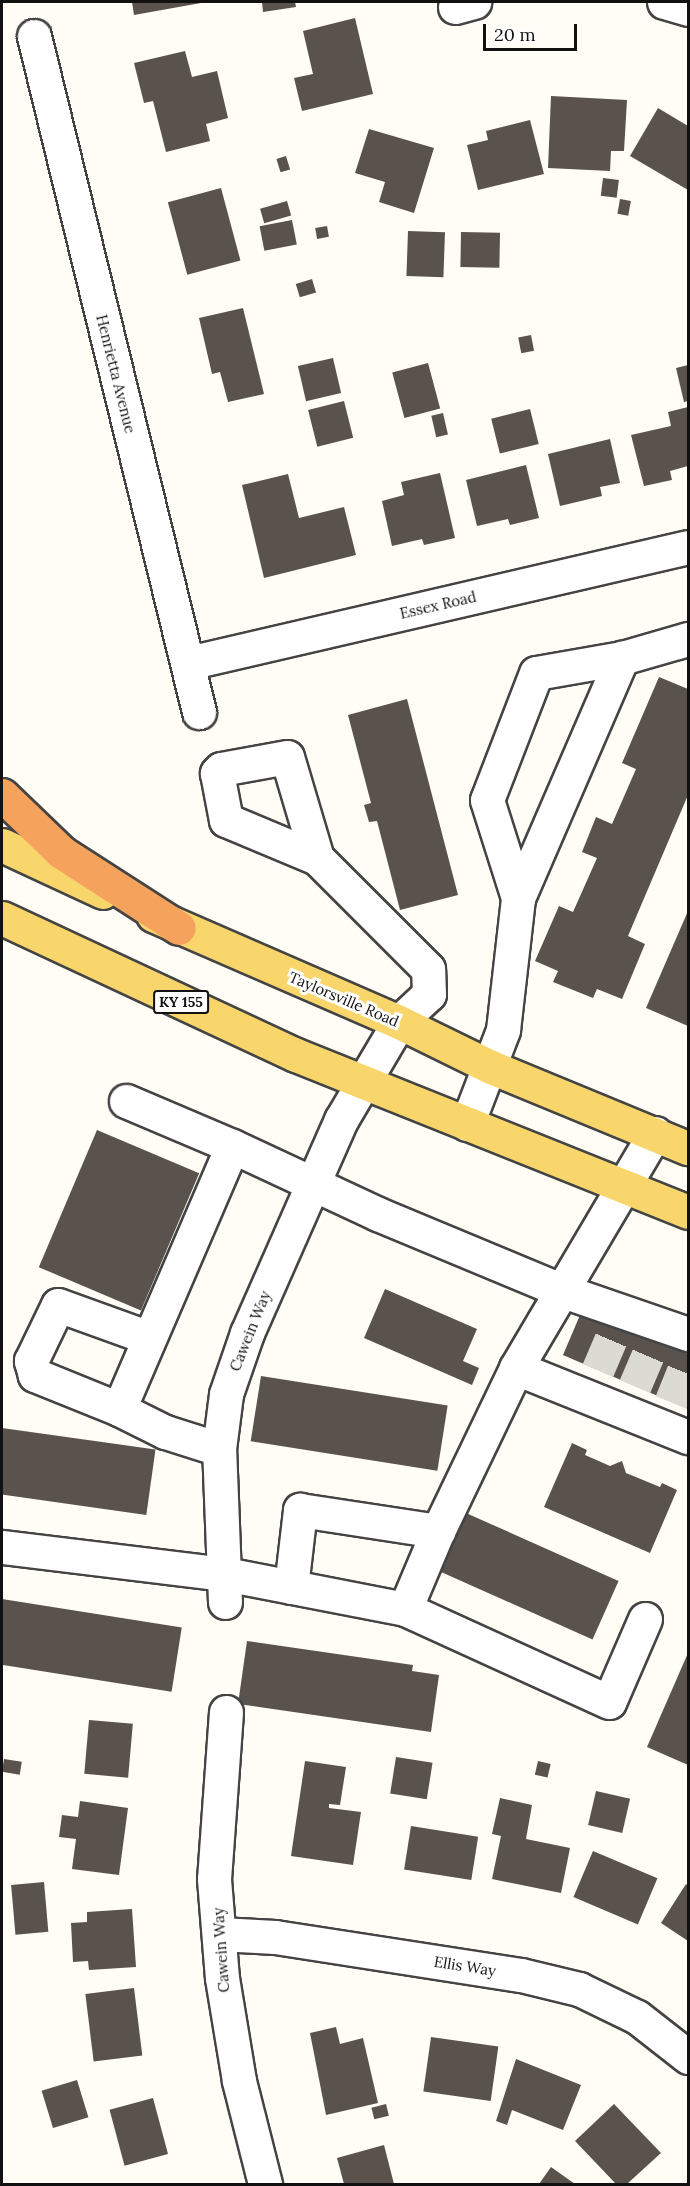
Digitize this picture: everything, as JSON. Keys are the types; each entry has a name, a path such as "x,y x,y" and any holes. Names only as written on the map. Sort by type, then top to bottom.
{"highway":[{"path":"2,795 61,852 179,928"}],"main road":[{"name":"Taylorsville Road","path":"2,845 179,928 399,1022 491,1067 688,1148"},
{"name":"KY 155","path":"2,918 296,1055 364,1079 467,1124 627,1185 688,1212"}],"street":[{"path":"664,2 688,9"},
{"name":"Henrietta Avenue","path":"34,36 199,712"},
{"name":"Essex Road","path":"188,663 688,547"},
{"path":"518,898 487,800 536,673 622,658 688,639"},
{"path":"467,1124 491,1067 503,1030 518,898 622,658"},
{"name":"Cawein Way","path":"225,1588 219,1449 226,1394 235,1366 313,1183 364,1079 399,1022 429,994 428,969 317,858"},
{"path":"126,1101 232,1146 378,1214 621,1317 669,1333"},
{"path":"405,1609 438,1531 516,1368 627,1185 654,1133"},
{"path":"119,1409 147,1337 232,1146"},
{"path":"147,1337 58,1305 31,1361 35,1375 119,1409 165,1432 219,1449"},
{"path":"516,1368 593,1383 674,1422"},
{"path":"291,1587 300,1510 438,1531"},
{"path":"2,1546 225,1588 291,1587 405,1609 609,1702 645,1619"},
{"name":"Cawein Way","path":"226,1712 214,1879 226,2016 266,2184"},
{"name":"Ellis Way","path":"220,1934 276,1937 463,1966 579,1989 637,2017 688,2057"}],"building":[{"path":"132,2 201,2 201,3 134,15"},
{"path":"262,2 295,2 296,7 263,12"},
{"path":"355,18 373,94 302,111 294,78 313,74 303,31"},
{"path":"185,51 192,77 217,71 228,118 206,124 210,141 166,152 153,101 144,103 134,63"},
{"path":"551,96 627,100 624,151 611,151 610,171 548,168"},
{"path":"658,108 688,126 688,190 630,156"},
{"path":"530,120 544,174 478,190 467,145 488,140 486,131"},
{"path":"369,129 434,148 414,213 379,202 385,182 355,173"},
{"path":"286,156 290,169 281,172 276,159"},
{"path":"603,178 619,180 617,198 601,196"},
{"path":"221,188 240,260 187,275 168,202"},
{"path":"620,199 631,201 628,216 617,214"},
{"path":"287,201 291,215 264,223 260,209"},
{"path":"292,220 297,245 264,251 260,226"},
{"path":"327,226 329,237 317,239 315,228"},
{"path":"408,231 445,232 443,277 406,276"},
{"path":"461,232 500,233 499,268 460,267"},
{"path":"312,279 316,292 300,297 296,284"},
{"path":"243,308 264,394 228,402 220,372 212,374 199,318"},
{"path":"531,335 534,351 521,353 518,337"},
{"path":"333,358 341,393 306,401 298,366"},
{"path":"428,363 440,408 404,418 392,373"},
{"path":"688,365 688,401 684,402 676,368"},
{"path":"344,401 353,438 317,447 308,410"},
{"path":"688,407 688,466 670,471 672,480 644,486 631,435 671,426 668,412"},
{"path":"530,409 539,444 500,454 491,419"},
{"path":"443,413 448,434 436,437 431,416"},
{"path":"610,439 620,483 600,487 602,496 560,506 548,454"},
{"path":"526,465 539,518 510,525 508,519 477,526 466,480"},
{"path":"440,473 455,538 424,545 422,539 392,546 382,501 404,495 401,482"},
{"path":"288,474 299,518 344,507 356,555 264,578 242,485"},
{"path":"659,677 688,689 688,795 628,936 645,944 622,999 597,989 593,998 553,982 558,971 535,961 559,906 573,912 597,858 582,852 596,817 612,824 636,769 622,763"},
{"path":"407,699 458,895 400,910 377,821 369,822 364,805 371,803 348,715"},
{"path":"688,911 688,1026 646,1008"},
{"path":"97,1130 199,1173 141,1311 39,1267"},
{"path":"385,1289 477,1329 463,1361 479,1368 472,1385 364,1338"},
{"path":"583,1308 688,1354 688,1409 563,1355"},
{"path":"261,1376 448,1406 437,1471 251,1441"},
{"path":"2,1428 155,1450 146,1515 2,1495"},
{"path":"572,1443 587,1450 585,1455 610,1466 622,1461 626,1473 660,1487 662,1483 677,1490 650,1553 544,1507"},
{"path":"466,1513 619,1581 593,1639 440,1571"},
{"path":"2,1599 182,1627 172,1692 2,1665"},
{"path":"247,1641 413,1665 412,1671 439,1675 431,1732 238,1704"},
{"path":"688,1653 688,1765 647,1747"},
{"path":"89,1720 133,1724 128,1778 84,1774"},
{"path":"396,1757 433,1763 427,1799 390,1794"},
{"path":"4,1759 22,1762 20,1775 2,1772"},
{"path":"305,1761 346,1767 340,1805 329,1804 329,1808 361,1812 353,1865 291,1856"},
{"path":"538,1761 551,1764 548,1778 535,1775"},
{"path":"596,1791 630,1799 622,1833 588,1825"},
{"path":"500,1798 532,1805 526,1839 570,1848 561,1893 492,1879 501,1836 492,1834"},
{"path":"80,1801 128,1808 119,1875 72,1869 76,1839 59,1837 62,1815 78,1817"},
{"path":"411,1826 478,1837 471,1880 404,1869"},
{"path":"593,1851 657,1878 638,1924 573,1897"},
{"path":"44,1882 48,1932 15,1935 11,1885"},
{"path":"686,1884 688,1886 688,1941 661,1923"},
{"path":"132,1909 136,1967 89,1970 88,1961 73,1962 71,1923 87,1922 87,1912"},
{"path":"134,1988 142,2055 94,2061 85,1994"},
{"path":"336,2027 340,2044 363,2038 378,2103 326,2115 310,2033"},
{"path":"431,2037 498,2046 491,2101 423,2091"},
{"path":"516,2059 581,2085 563,2130 512,2110 507,2125 496,2121"},
{"path":"77,2080 88,2117 53,2128 42,2091"},
{"path":"153,2098 168,2154 125,2166 110,2110"},
{"path":"386,2104 389,2116 374,2119 371,2108"},
{"path":"614,2104 661,2153 627,2184 616,2184 575,2141"},
{"path":"384,2145 394,2184 344,2184 337,2158"},
{"path":"551,2167 575,2184 539,2184"}],"tunnel":[{"path":"598,1370 618,1323"},
{"path":"635,1386 655,1339"},
{"path":"671,1402 688,1360"}]}
